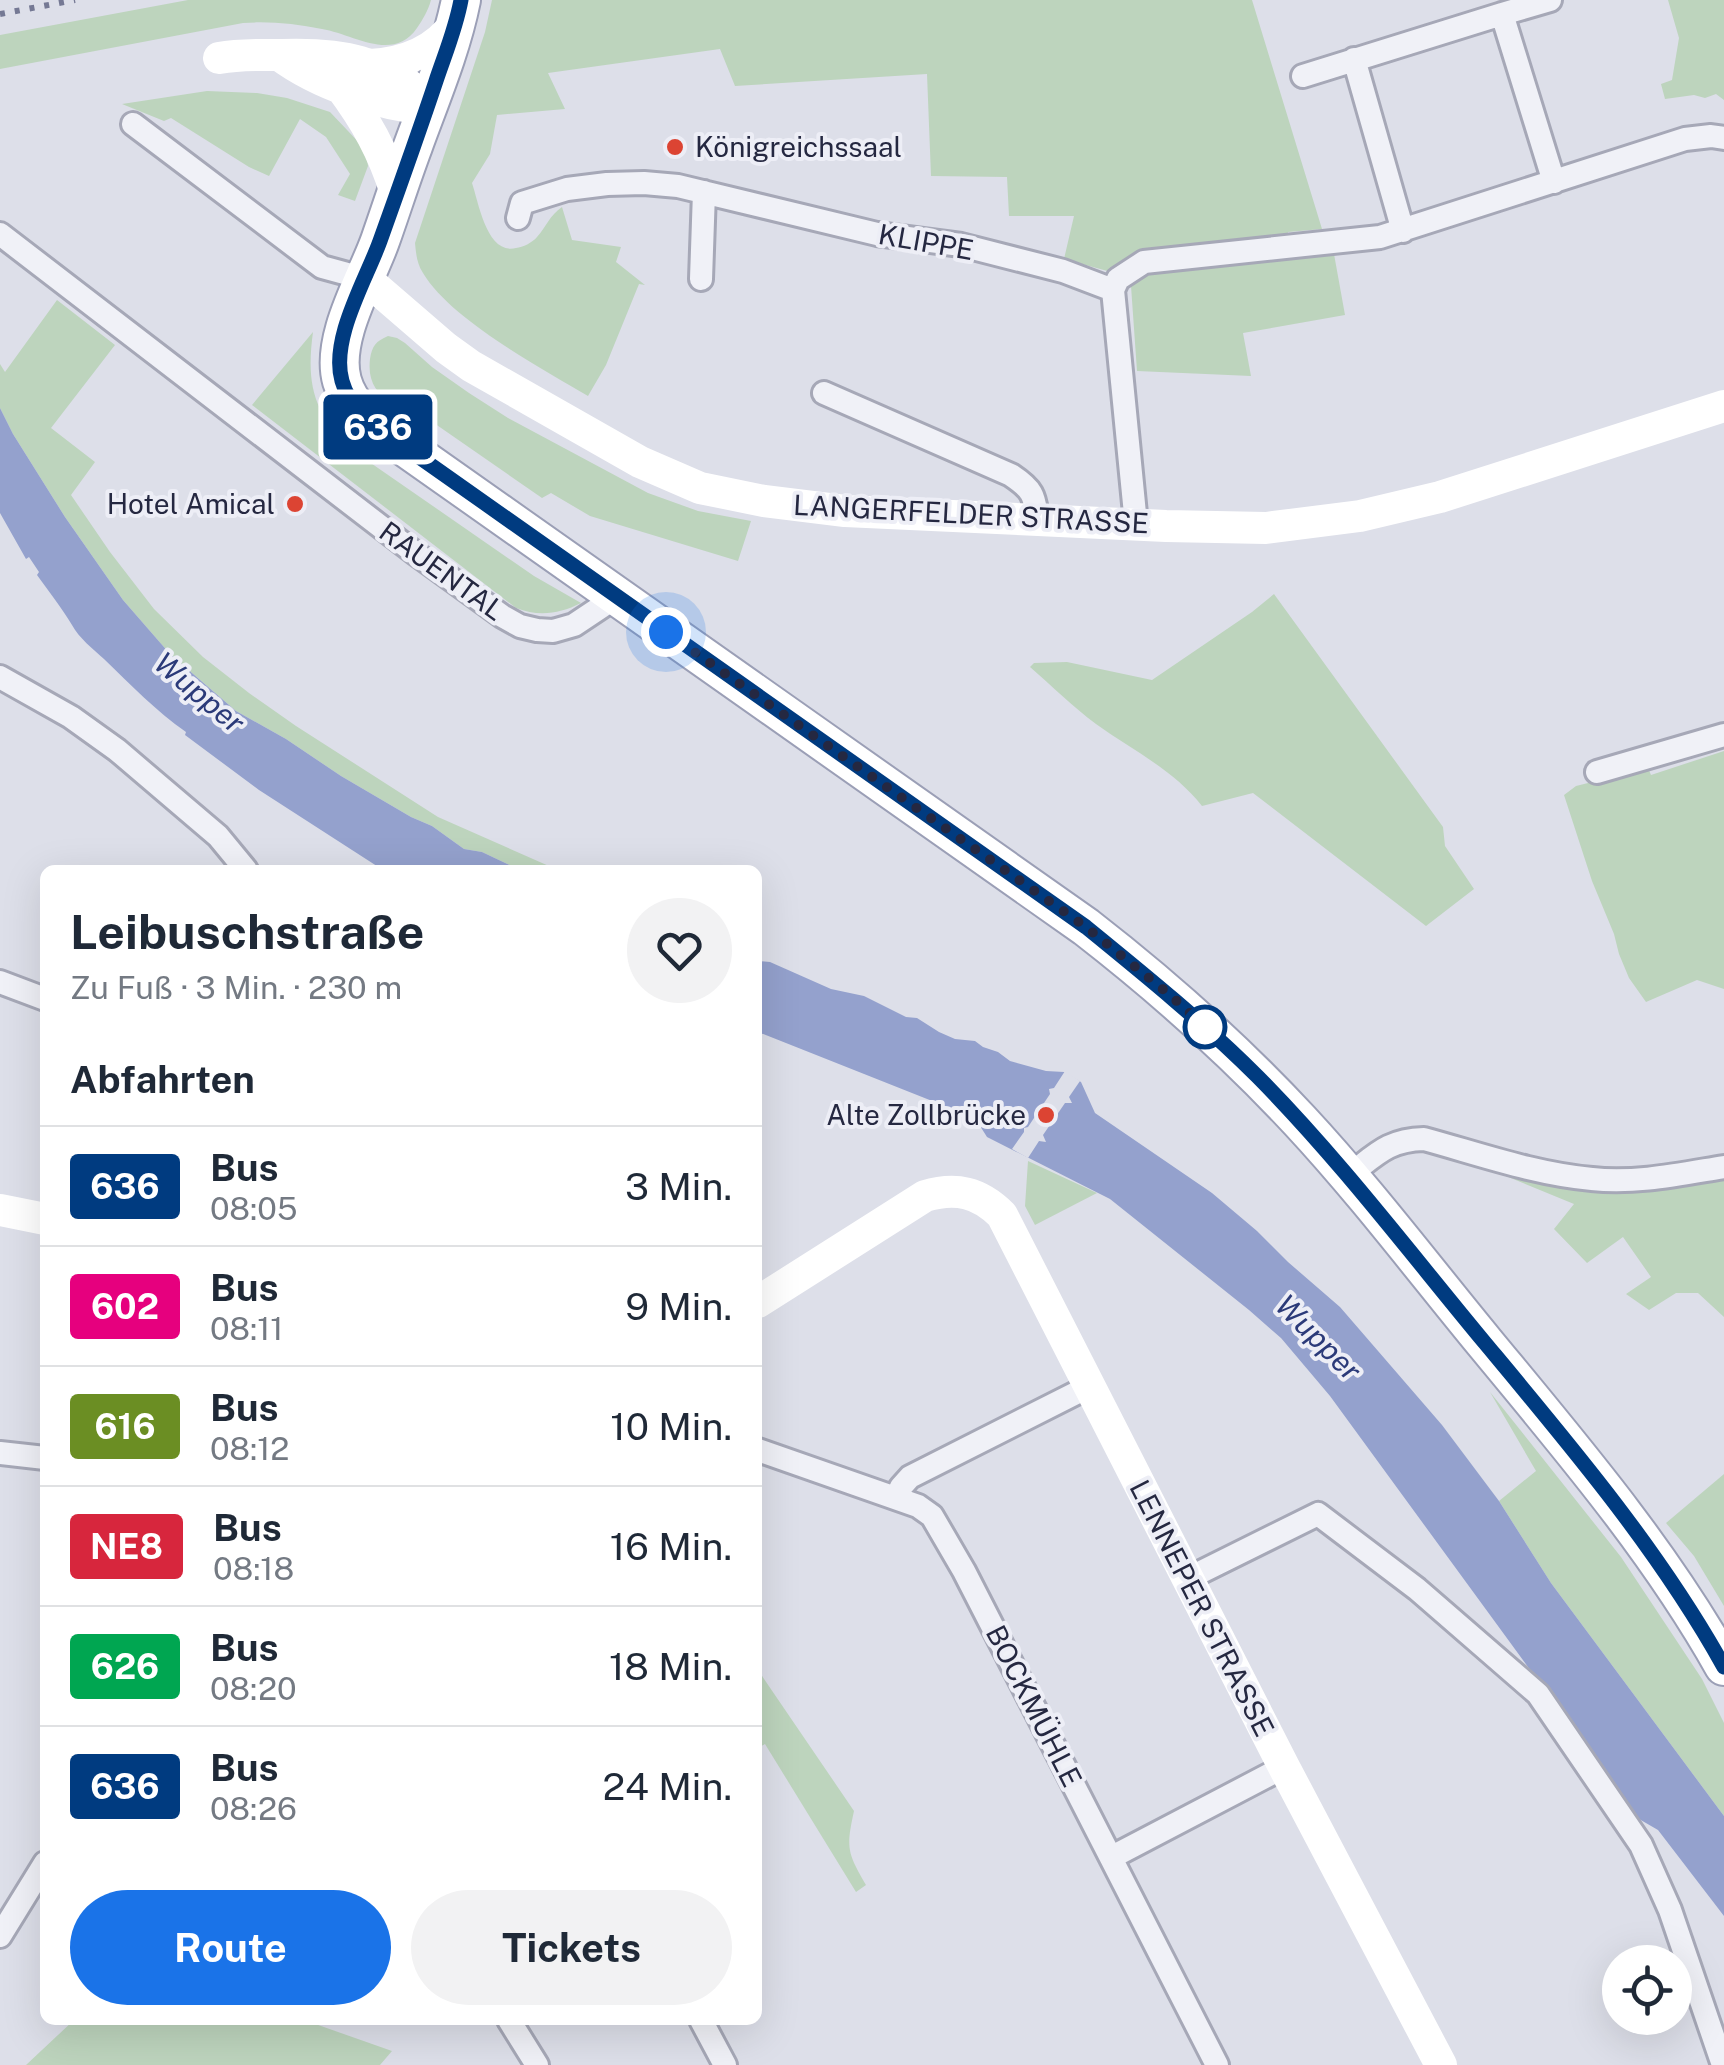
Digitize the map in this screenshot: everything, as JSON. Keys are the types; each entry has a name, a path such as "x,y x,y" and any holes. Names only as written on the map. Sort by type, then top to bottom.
{"main road":[{"path":"370,65 424,52 448,34 459,11"},
{"path":"459,11 429,104 347,324 340,370 349,399 386,434 931,817 1124,956 1170,995 1256,1075 1348,1176 1644,1543 1724,1666"},
{"path":"219,58 330,54 370,65 407,84 429,104"},
{"path":"279,55 306,72 370,99 397,106 429,104"},
{"path":"340,86 386,159 396,193"},
{"name":"LANGERFELDER STRASSE","path":"366,279 471,366 640,462 700,488 845,511 1266,528 1360,516 1440,496 1724,406"},
{"name":"LENNEPER STRASSE","path":"762,1299 925,1196 952,1191 972,1194 1002,1215 1441,2065"},
{"path":"0,1210 40,1218"}],"street":[{"path":"1303,76 1550,0"},
{"path":"1502,14 1554,182"},
{"path":"1354,59 1403,230"},
{"name":"LANGERFELDER STRASSE","path":"133,124 322,267 366,279"},
{"path":"1136,524 1113,290 1118,279 1144,262 1380,236 1685,138 1724,138"},
{"name":"KLIPPE","path":"518,218 522,203 567,189 644,183 678,186 877,234 961,245 1063,271 1113,290"},
{"path":"701,280 704,192"},
{"name":"RAUENTAL","path":"0,234 502,616 520,626 553,630 574,625 616,598"},
{"path":"824,393 1011,475 1035,498 1037,520"},
{"path":"0,677 71,717 116,750 218,836 242,865"},
{"path":"1596,772 1724,735"},
{"path":"0,982 40,997"},
{"path":"1348,1176 1394,1142 1424,1139 1554,1174 1595,1180 1659,1178 1724,1167"},
{"path":"897,1498 910,1477 1088,1387"},
{"name":"BOCKMÜHLE","path":"762,1451 897,1498 932,1516 964,1571 1217,2065"},
{"path":"0,1453 40,1457"},
{"path":"1188,1578 1318,1514 1417,1589 1538,1694 1641,1845 1670,1910 1723,2065"},
{"path":"1112,1857 1284,1766"},
{"path":"0,1936 40,1871"},
{"path":"512,2025 537,2065"},
{"path":"704,2025 724,2065"}],"green space":[{"path":"188,0 431,0 417,28 396,44 372,44 302,26 243,23 0,69 0,35"},
{"path":"492,0 1252,0 1322,229 1288,232 1287,238 1111,272 1064,259 1074,216 1009,216 1007,177 931,176 927,74 735,86 720,49 548,73 565,109 497,115 490,154 472,183 486,226 498,244 516,248 530,243 562,207 572,240 621,247 616,262 645,285 639,284 606,365 588,396 475,325 436,290 417,259 415,243"},
{"path":"1668,0 1724,0 1724,100 1716,94 1665,99 1661,84 1672,80 1679,38"},
{"path":"207,91 287,98 330,112 366,150 368,166 355,201 338,195 350,174 326,137 300,119 269,176 171,118 164,121 122,104"},
{"path":"1334,254 1345,315 1243,333 1251,376 1137,371 1131,286 1146,273"},
{"path":"57,300 115,345 51,428 95,462 71,495 154,609 203,657 296,726 438,817 547,865 510,865 482,852 464,849 432,826 236,711 170,654 123,600 13,434 0,408 0,364 5,372"},
{"path":"313,332 311,367 315,397 328,423 352,450 534,576 581,603 549,613 516,608 252,405"},
{"path":"388,336 405,343 432,367 508,418 648,493 698,511 751,521 738,561 590,516 551,493 542,498 431,421 388,400 373,385 370,359 375,344"},
{"path":"1274,594 1443,827 1445,846 1474,889 1426,926 1253,793 1202,806 1166,771 1087,717 1030,667 1034,663 1067,662 1152,680"},
{"path":"1724,751 1724,989 1697,980 1646,1002 1629,978 1619,954 1564,795 1576,786 1648,768 1651,775"},
{"path":"1028,1161 1097,1193 1035,1225 1025,1206"},
{"path":"1506,1176 1724,1176 1724,1317 1698,1293 1676,1293 1649,1310 1626,1294 1651,1277 1623,1237 1587,1263 1554,1229 1574,1204"},
{"path":"1490,1392 1621,1557 1702,1679 1724,1723 1724,1816 1551,1583 1499,1501 1536,1471"},
{"path":"1724,1474 1724,1606 1694,1556 1666,1523"},
{"path":"762,1676 854,1811 850,1850 866,1885 856,1892 765,1744 762,1746"},
{"path":"69,2025 318,2025 392,2051 380,2065 26,2065"}],"water":[{"name":"Wupper","path":"0,408 65,517 123,600 170,654 236,711 432,826 464,849 482,852 510,865 375,865 259,790 185,735 82,639 37,575 39,572 29,557 26,559 0,513"},
{"name":"Wupper","path":"762,961 831,989 864,996 955,1039 975,1041 1010,1061 1064,1072 1081,1082 1095,1113 1212,1193 1340,1307 1442,1425 1499,1501 1551,1583 1724,1816 1724,1916 1658,1830 1639,1819 1330,1396 1281,1338 1110,1199 987,1137 975,1118 762,1034"}],"pier":[{"name":"Alte Zollbrücke","path":"1065,1071 1080,1081 1069,1097 1072,1103 1065,1103 1043,1135 1046,1142 1039,1141 1028,1158 1012,1149 1050,1094 1049,1089 1054,1088"}],"railway":[{"path":"0,14 75,0"}],"bus line":[{"name":"636","path":"461,0 428,109 347,324 340,370 349,399 363,416 398,442 1086,927 1170,995 1256,1075 1348,1176 1644,1543 1682,1596 1724,1667"}],"place":[{"name":"Königreichssaal","path":"675,147"},
{"name":"Hotel Amical","path":"295,504"},
{"name":"Alte Zollbrücke","path":"1046,1115"}],"route":[{"path":"666,632 1086,927 1205,1027"}]}
